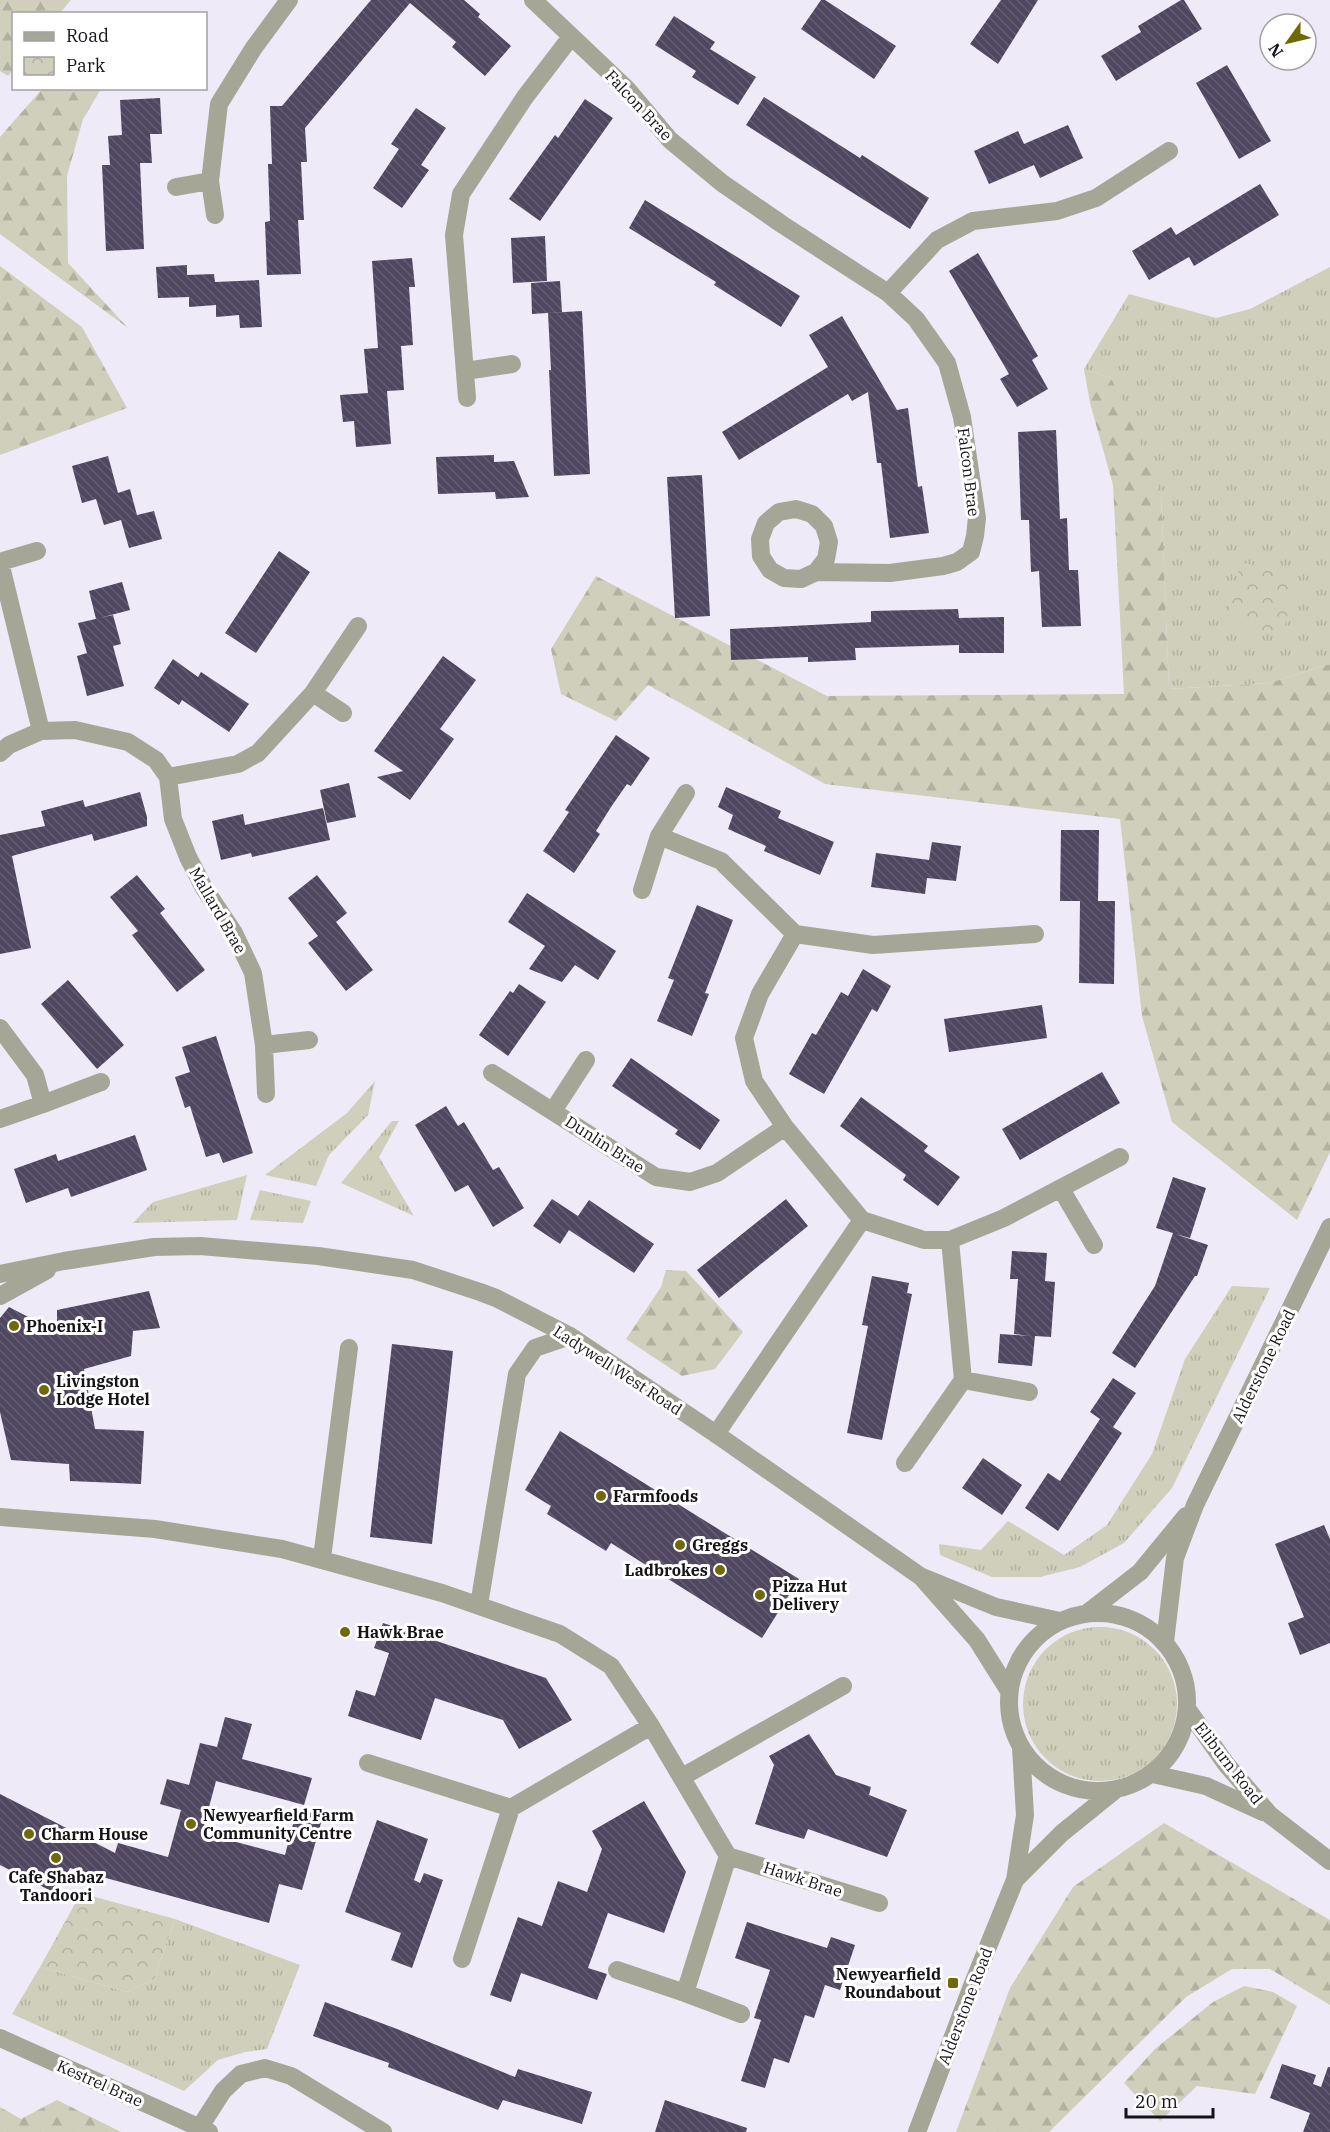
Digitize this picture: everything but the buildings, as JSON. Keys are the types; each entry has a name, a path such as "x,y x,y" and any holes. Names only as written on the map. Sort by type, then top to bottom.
{"street":[{"path":"215,215 210,181 219,104 253,49 289,0"},
{"name":"Falcon Brae","path":"533,0 627,89 670,140 722,183 888,292 916,319 947,363 962,417 977,518 971,552 957,562 943,566 890,573 816,572"},
{"path":"467,398 454,235 461,194 525,97 572,37"},
{"path":"888,292 937,240 973,220 1057,211 1096,198 1169,151"},
{"path":"176,187 210,181"},
{"path":"465,371 512,364"},
{"path":"37,550 0,562 41,731"},
{"path":"0,753 9,745 41,731 75,730 128,742 156,760 168,777 238,764 258,753 313,693 357,626"},
{"path":"313,693 343,712"},
{"name":"Mallard Brae","path":"168,777 173,819 188,857 204,888 234,933 253,974 264,1045 266,1094"},
{"path":"642,890 659,836 686,793"},
{"path":"659,836 722,861 795,934 873,945 1035,934"},
{"path":"795,934 760,994 744,1038 754,1081 785,1127 862,1220 924,1240 950,1240 1004,1218 1120,1157"},
{"path":"0,1028 34,1076 43,1104"},
{"path":"264,1045 309,1040"},
{"name":"Dunlin Brae","path":"553,1111 586,1060"},
{"name":"Dunlin Brae","path":"492,1072 656,1177 690,1182 717,1173 785,1127"},
{"path":"0,1119 101,1082"},
{"path":"1061,1189 1094,1245"},
{"path":"716,1434 862,1220"},
{"name":"Alderstone Road","path":"1165,1642 1175,1558 1195,1505 1330,1227"},
{"path":"905,1463 963,1380 950,1240"},
{"name":"Ladywell West Road","path":"0,1274 154,1247 200,1246 318,1256 412,1270 496,1298 570,1336 920,1576 996,1607 1060,1621"},
{"name":"Ladywell West Road","path":"0,1296 64,1261"},
{"path":"479,1605 517,1374 535,1348 570,1336"},
{"path":"322,1558 349,1348"},
{"path":"963,1380 1029,1392"},
{"name":"Alderstone Road","path":"1087,1613 1140,1572 1195,1505"},
{"path":"0,1517 155,1528 251,1543 322,1558 442,1593 560,1634 611,1666 651,1726 728,1856 685,1993"},
{"name":"Ladywell West Road","path":"920,1576 977,1640 1009,1691"},
{"path":"1087,1613 1116,1614 1143,1624 1165,1642 1184,1674 1188,1710 1178,1746 1153,1774 1134,1785 1114,1791 1078,1790 1045,1775 1021,1748 1010,1720 1009,1691 1018,1662 1035,1638 1060,1621 1087,1613"},
{"path":"682,1777 843,1686"},
{"name":"Eliburn Road","path":"1188,1710 1226,1764 1270,1815 1330,1861"},
{"path":"462,1959 511,1808 651,1726"},
{"name":"Alderstone Road","path":"917,2132 1015,1880 1025,1815 1021,1748"},
{"path":"368,1763 511,1808"},
{"name":"Eliburn Road","path":"1153,1774 1206,1786 1270,1815"},
{"name":"Alderstone Road","path":"1015,1880 1062,1833 1114,1791"},
{"name":"Hawk Brae","path":"728,1856 879,1903"},
{"path":"617,1970 741,2014"},
{"name":"Kestrel Brae","path":"0,2038 204,2130 223,2091 240,2074 265,2068 291,2076 376,2130"}],"green space":[{"path":"0,0 71,0 61,12 12,12 12,71 8,76 0,71"},
{"path":"41,90 100,90 83,119 67,176 68,263 128,328 0,234 0,137"},
{"path":"0,266 82,327 127,408 0,455"},
{"path":"1330,267 1330,664 1269,683 1169,689 1161,496 1111,378 1084,369 1129,294 1216,318 1250,309"},
{"path":"1084,369 1111,378 1133,424 1161,496 1169,689 1269,683 1330,664 1330,1152 1297,1220 1172,1122 1142,1016 1120,819 825,784 648,685 616,721 561,694 551,649 596,576 827,696 1124,694 1113,485 1090,403"},
{"path":"1241,562 1298,577 1282,636 1226,620"},
{"path":"375,1081 368,1115 329,1155 316,1186 265,1175 347,1113"},
{"path":"392,1121 399,1121 379,1157 414,1216 341,1183"},
{"path":"247,1175 237,1220 133,1223 153,1202"},
{"path":"260,1190 311,1201 303,1223 250,1220"},
{"path":"666,1270 686,1271 743,1332 715,1369 682,1376 626,1339 661,1287"},
{"path":"1232,1286 1270,1288 1172,1488 1124,1543 1080,1567 1040,1577 992,1577 940,1555 939,1544 981,1550 1008,1521 1064,1555 1107,1525 1152,1454 1185,1359"},
{"path":"1100,1627 1130,1632 1155,1649 1172,1674 1177,1704 1172,1734 1155,1759 1130,1776 1100,1781 1070,1776 1045,1759 1028,1734 1023,1704 1028,1674 1045,1649 1070,1632"},
{"path":"1164,1823 1330,1920 1330,2005 1270,1969 1232,1969 1186,1997 1049,2132 956,2132 1010,1988 1073,1887"},
{"path":"81,1893 175,1919 154,1979 127,1992 40,1967"},
{"path":"175,1919 300,1965 267,2049 245,2052 218,2060 184,2091 12,2014 40,1967 127,1992 154,1979"},
{"path":"1244,1986 1273,1992 1297,2006 1255,2094 1197,2086 1160,2121 1124,2083 1155,2049 1213,2002"},
{"path":"57,2100 121,2132 0,2132 0,2107 21,2119"}],"place":[{"name":"Phoenix-I","path":"14,1326"},
{"name":"Livingston Lodge Hotel","path":"44,1390"},
{"name":"Farmfoods","path":"601,1496"},
{"name":"Greggs","path":"680,1545"},
{"name":"Ladbrokes","path":"720,1570"},
{"name":"Pizza Hut Delivery","path":"760,1595"},
{"name":"Hawk Brae","path":"345,1632"},
{"name":"Newyearfield Farm Community Centre","path":"191,1824"},
{"name":"Charm House","path":"29,1834"},
{"name":"Cafe Shabaz Tandoori","path":"56,1858"},
{"name":"Newyearfield Roundabout","path":"953,1983"}]}
